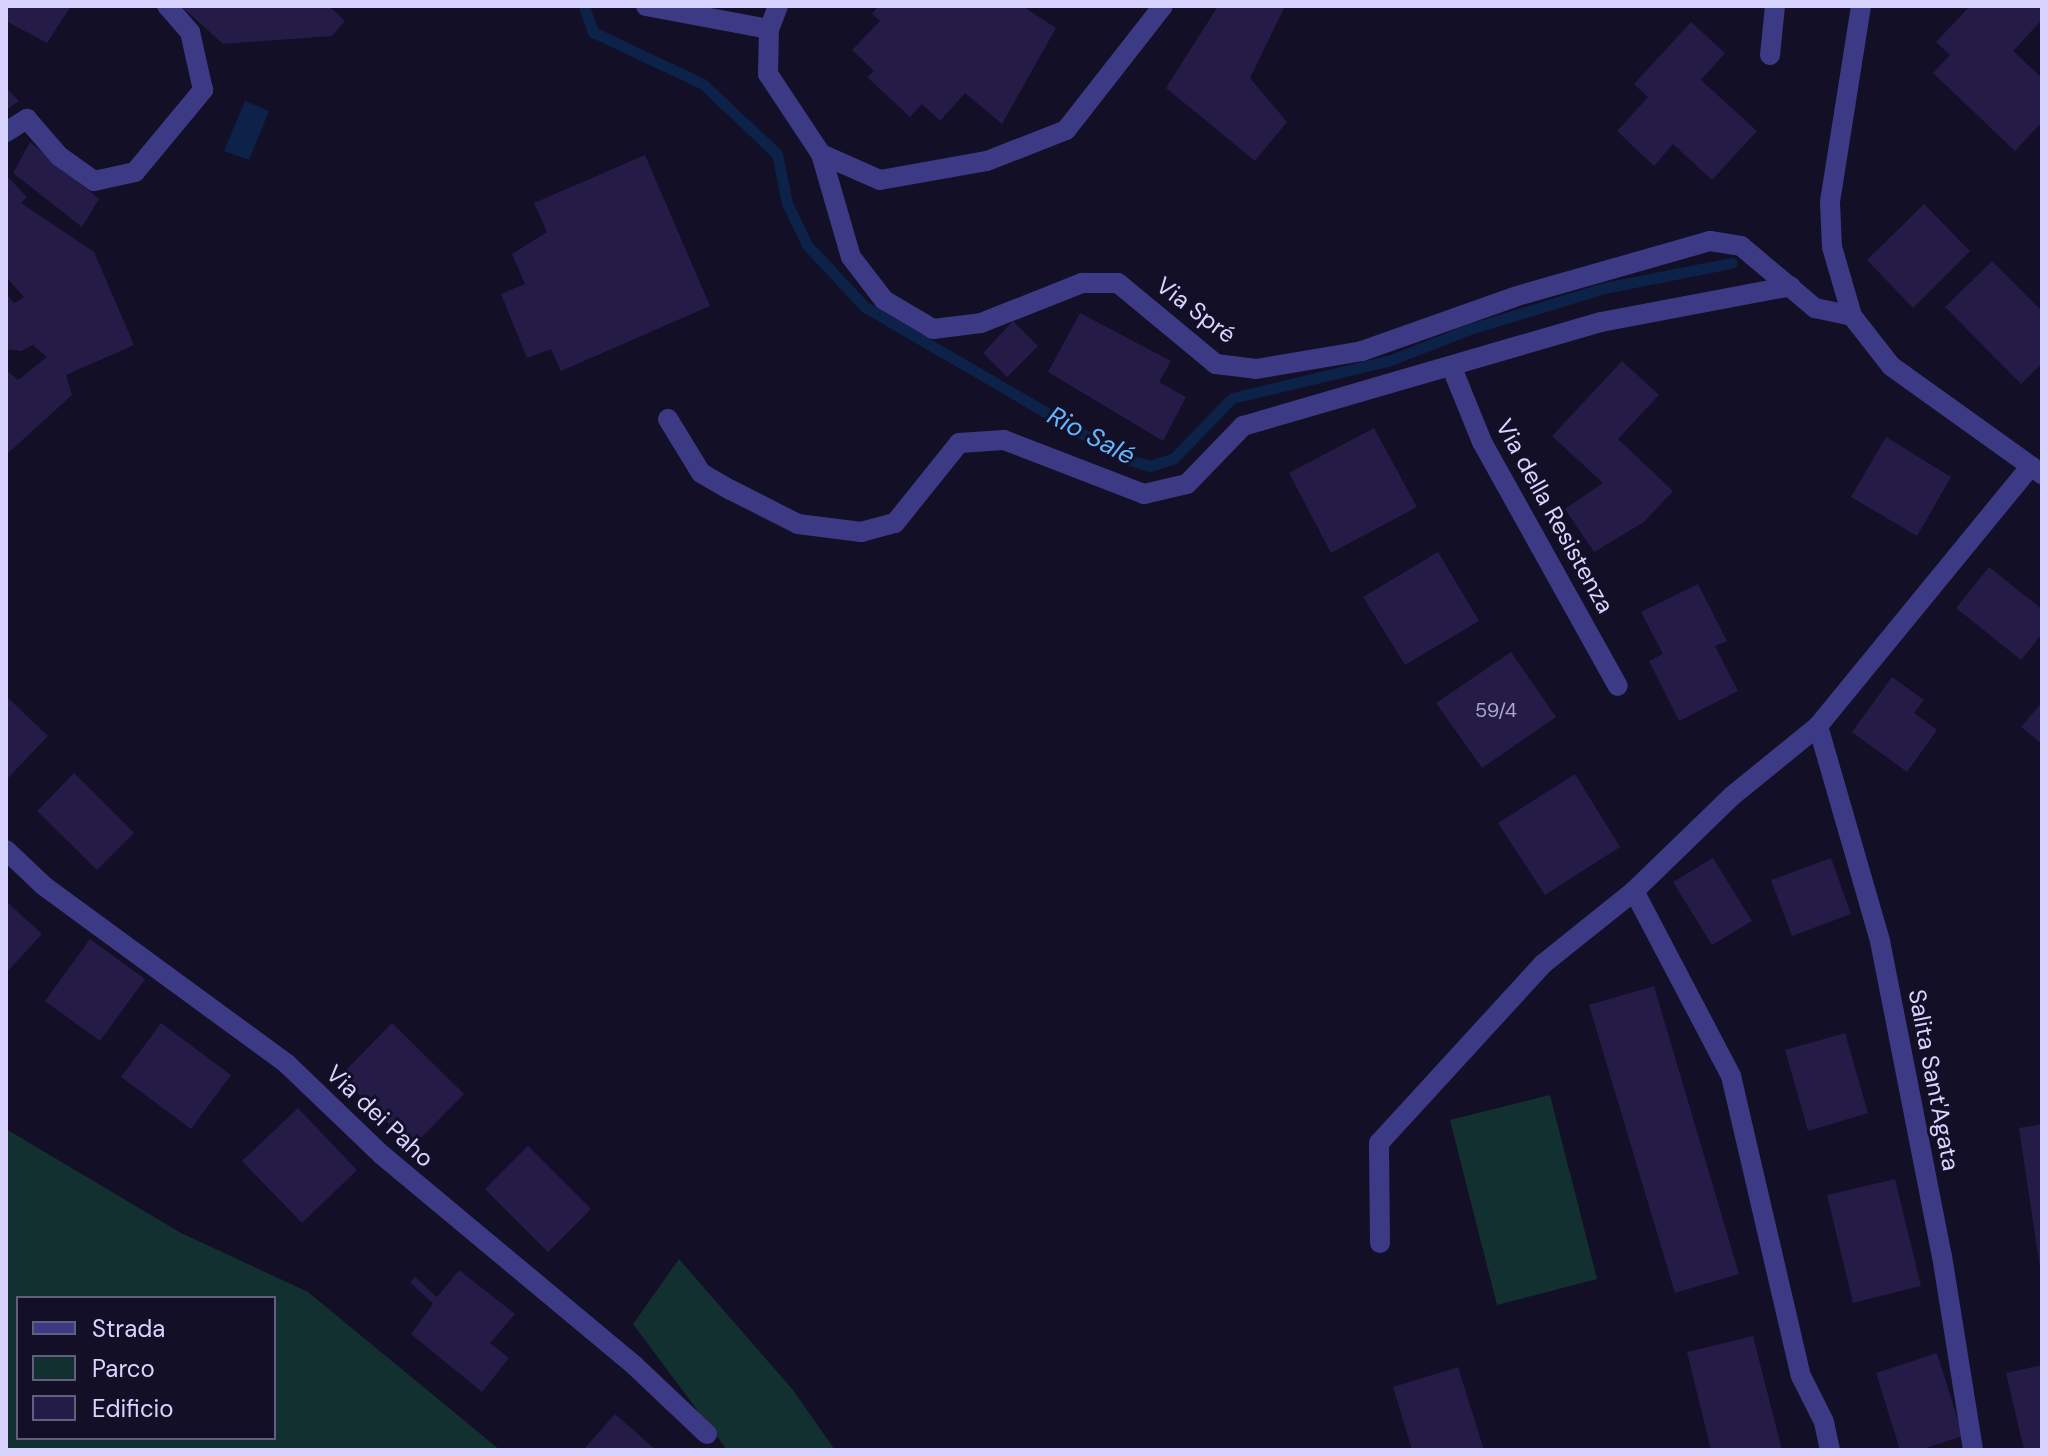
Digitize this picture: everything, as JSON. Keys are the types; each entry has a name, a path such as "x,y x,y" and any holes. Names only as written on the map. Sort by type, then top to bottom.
{"street":[{"path":"6,132 27,119 59,156 94,181 135,172 203,90 190,32 167,6"},
{"path":"646,6 769,29"},
{"name":"Via Spré","path":"778,6 769,29 768,74 821,154 851,257 884,300 933,329 981,323 1082,283 1118,283 1216,364 1256,369 1362,351 1517,296 1657,259 1710,241 1725,242 1763,261 1815,308 1836,317 1852,316"},
{"path":"821,154 880,180 987,161 1066,130 1163,6"},
{"path":"1770,55 1775,6"},
{"path":"1380,1243 1379,1143 1543,964 1634,891 1732,796 1818,726 2036,470 1891,366 1852,316 1832,247 1830,202 1861,6"},
{"path":"668,419 701,473 798,524 861,532 895,523 959,443 1004,440 1144,494 1187,484 1243,426 1452,368 1601,322 1791,286"},
{"name":"Via della Resistenza","path":"1452,368 1482,442 1618,686"},
{"name":"Salita Sant'Agata","path":"1818,726 1880,941 1942,1256 1973,1450"},
{"name":"Via dei Paho","path":"6,850 44,886 287,1064 393,1165 635,1366 707,1434"},
{"path":"1634,891 1731,1076 1801,1376 1824,1422 1830,1450"}],"green space":[{"path":"1550,1095 1597,1279 1497,1305 1450,1120"},
{"path":"6,1129 181,1233 308,1292 500,1450 6,1450"},
{"path":"679,1259 793,1390 835,1450 727,1450 633,1324"}],"water":[{"path":"245,101 269,111 249,160 224,151"}],"building":[{"path":"6,6 71,6 47,43 6,21"},
{"path":"181,6 329,6 345,21 332,36 223,44"},
{"path":"878,6 1022,6 1056,28 1002,124 965,93 940,121 922,104 910,117 867,77 874,71 852,50 880,21 872,14"},
{"path":"1218,6 1285,6 1250,78 1287,122 1255,161 1166,88"},
{"path":"1970,6 2042,6 2042,20 2013,51 2042,78 2042,122 2015,151 1933,73 1950,55 1936,42"},
{"path":"1691,22 1725,53 1701,80 1757,131 1712,180 1673,144 1654,166 1617,131 1648,97 1634,84"},
{"path":"6,88 19,101 6,110"},
{"path":"30,142 99,199 82,227 13,173"},
{"path":"645,155 710,306 561,371 551,349 527,358 501,294 525,284 512,254 547,232 534,203"},
{"path":"6,175 27,197 21,203 94,252 134,345 66,375 72,395 6,455 6,370 18,380 47,357 33,345 21,351 6,349 6,293 14,303 24,297 6,277"},
{"path":"1924,204 1970,251 1913,308 1867,260"},
{"path":"1992,261 2042,311 2042,363 2021,384 1945,307"},
{"path":"1080,313 1171,361 1159,382 1186,397 1163,441 1048,372"},
{"path":"1013,321 1038,346 1007,377 983,353"},
{"path":"1622,361 1659,395 1618,439 1673,491 1644,522 1594,552 1565,509 1603,483 1552,436"},
{"path":"1374,428 1417,507 1331,553 1289,473"},
{"path":"1886,437 1951,477 1917,536 1851,497"},
{"path":"1438,552 1479,621 1405,665 1363,597"},
{"path":"1989,567 2042,609 2042,634 2021,660 1956,608"},
{"path":"1698,584 1727,641 1715,646 1738,691 1679,721 1649,661 1663,654 1641,612"},
{"path":"1511,652 1556,717 1482,768 1436,703"},
{"path":"1892,677 1924,700 1914,713 1937,730 1907,772 1852,732"},
{"path":"6,696 48,736 6,780"},
{"path":"2042,702 2042,744 2021,727"},
{"path":"74,773 134,833 97,870 37,811"},
{"path":"1575,774 1620,847 1545,895 1498,823"},
{"path":"1713,858 1752,921 1712,945 1673,882"},
{"path":"1831,858 1851,914 1792,936 1771,880"},
{"path":"6,901 42,934 6,973"},
{"path":"90,939 145,979 100,1041 45,1001"},
{"path":"1654,986 1739,1274 1675,1293 1589,1005"},
{"path":"161,1023 231,1075 191,1129 121,1077"},
{"path":"392,1023 464,1094 412,1147 340,1076"},
{"path":"1845,1033 1868,1113 1808,1131 1785,1050"},
{"path":"298,1108 357,1170 302,1223 242,1161"},
{"path":"2042,1124 2042,1268 2040,1268 2019,1128"},
{"path":"528,1146 591,1209 548,1252 485,1189"},
{"path":"1895,1179 1921,1286 1853,1303 1827,1195"},
{"path":"459,1270 515,1314 490,1343 509,1358 482,1392 411,1334 433,1304 410,1282 415,1277 437,1297"},
{"path":"1753,1336 1782,1450 1711,1450 1687,1352"},
{"path":"1937,1353 1963,1436 1920,1450 1900,1450 1876,1373"},
{"path":"2042,1365 2042,1450 2024,1450 2006,1373"},
{"path":"1458,1367 1484,1450 1412,1450 1393,1387"},
{"path":"615,1414 656,1450 583,1450"}],"waterway":[{"name":"Rio Salé","path":"584,6 593,32 703,84 777,154 787,203 807,245 865,307 1126,459 1150,466 1174,458 1232,398 1391,360 1470,329 1604,288 1732,263"}]}
